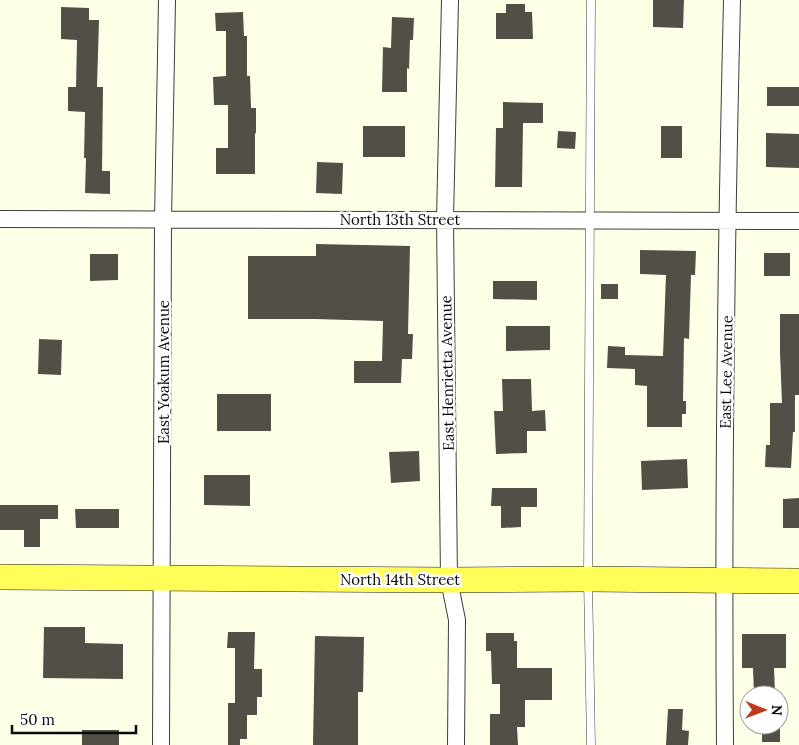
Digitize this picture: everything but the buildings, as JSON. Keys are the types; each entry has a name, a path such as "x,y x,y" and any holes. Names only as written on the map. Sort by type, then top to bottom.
{"main road":[{"name":"North 14th Street","path":"0,577 449,580 588,578 799,581"}],"street":[{"name":"East Yoakum Avenue","path":"161,745 163,220 167,0"},
{"name":"East Henrietta Avenue","path":"450,0 444,219 449,580 457,620 456,745"},
{"name":"East Lee Avenue","path":"724,745 727,220 732,0"},
{"name":"North 13th Street","path":"0,219 799,221"}],"lane":[{"path":"590,0 588,578 591,745"}]}
